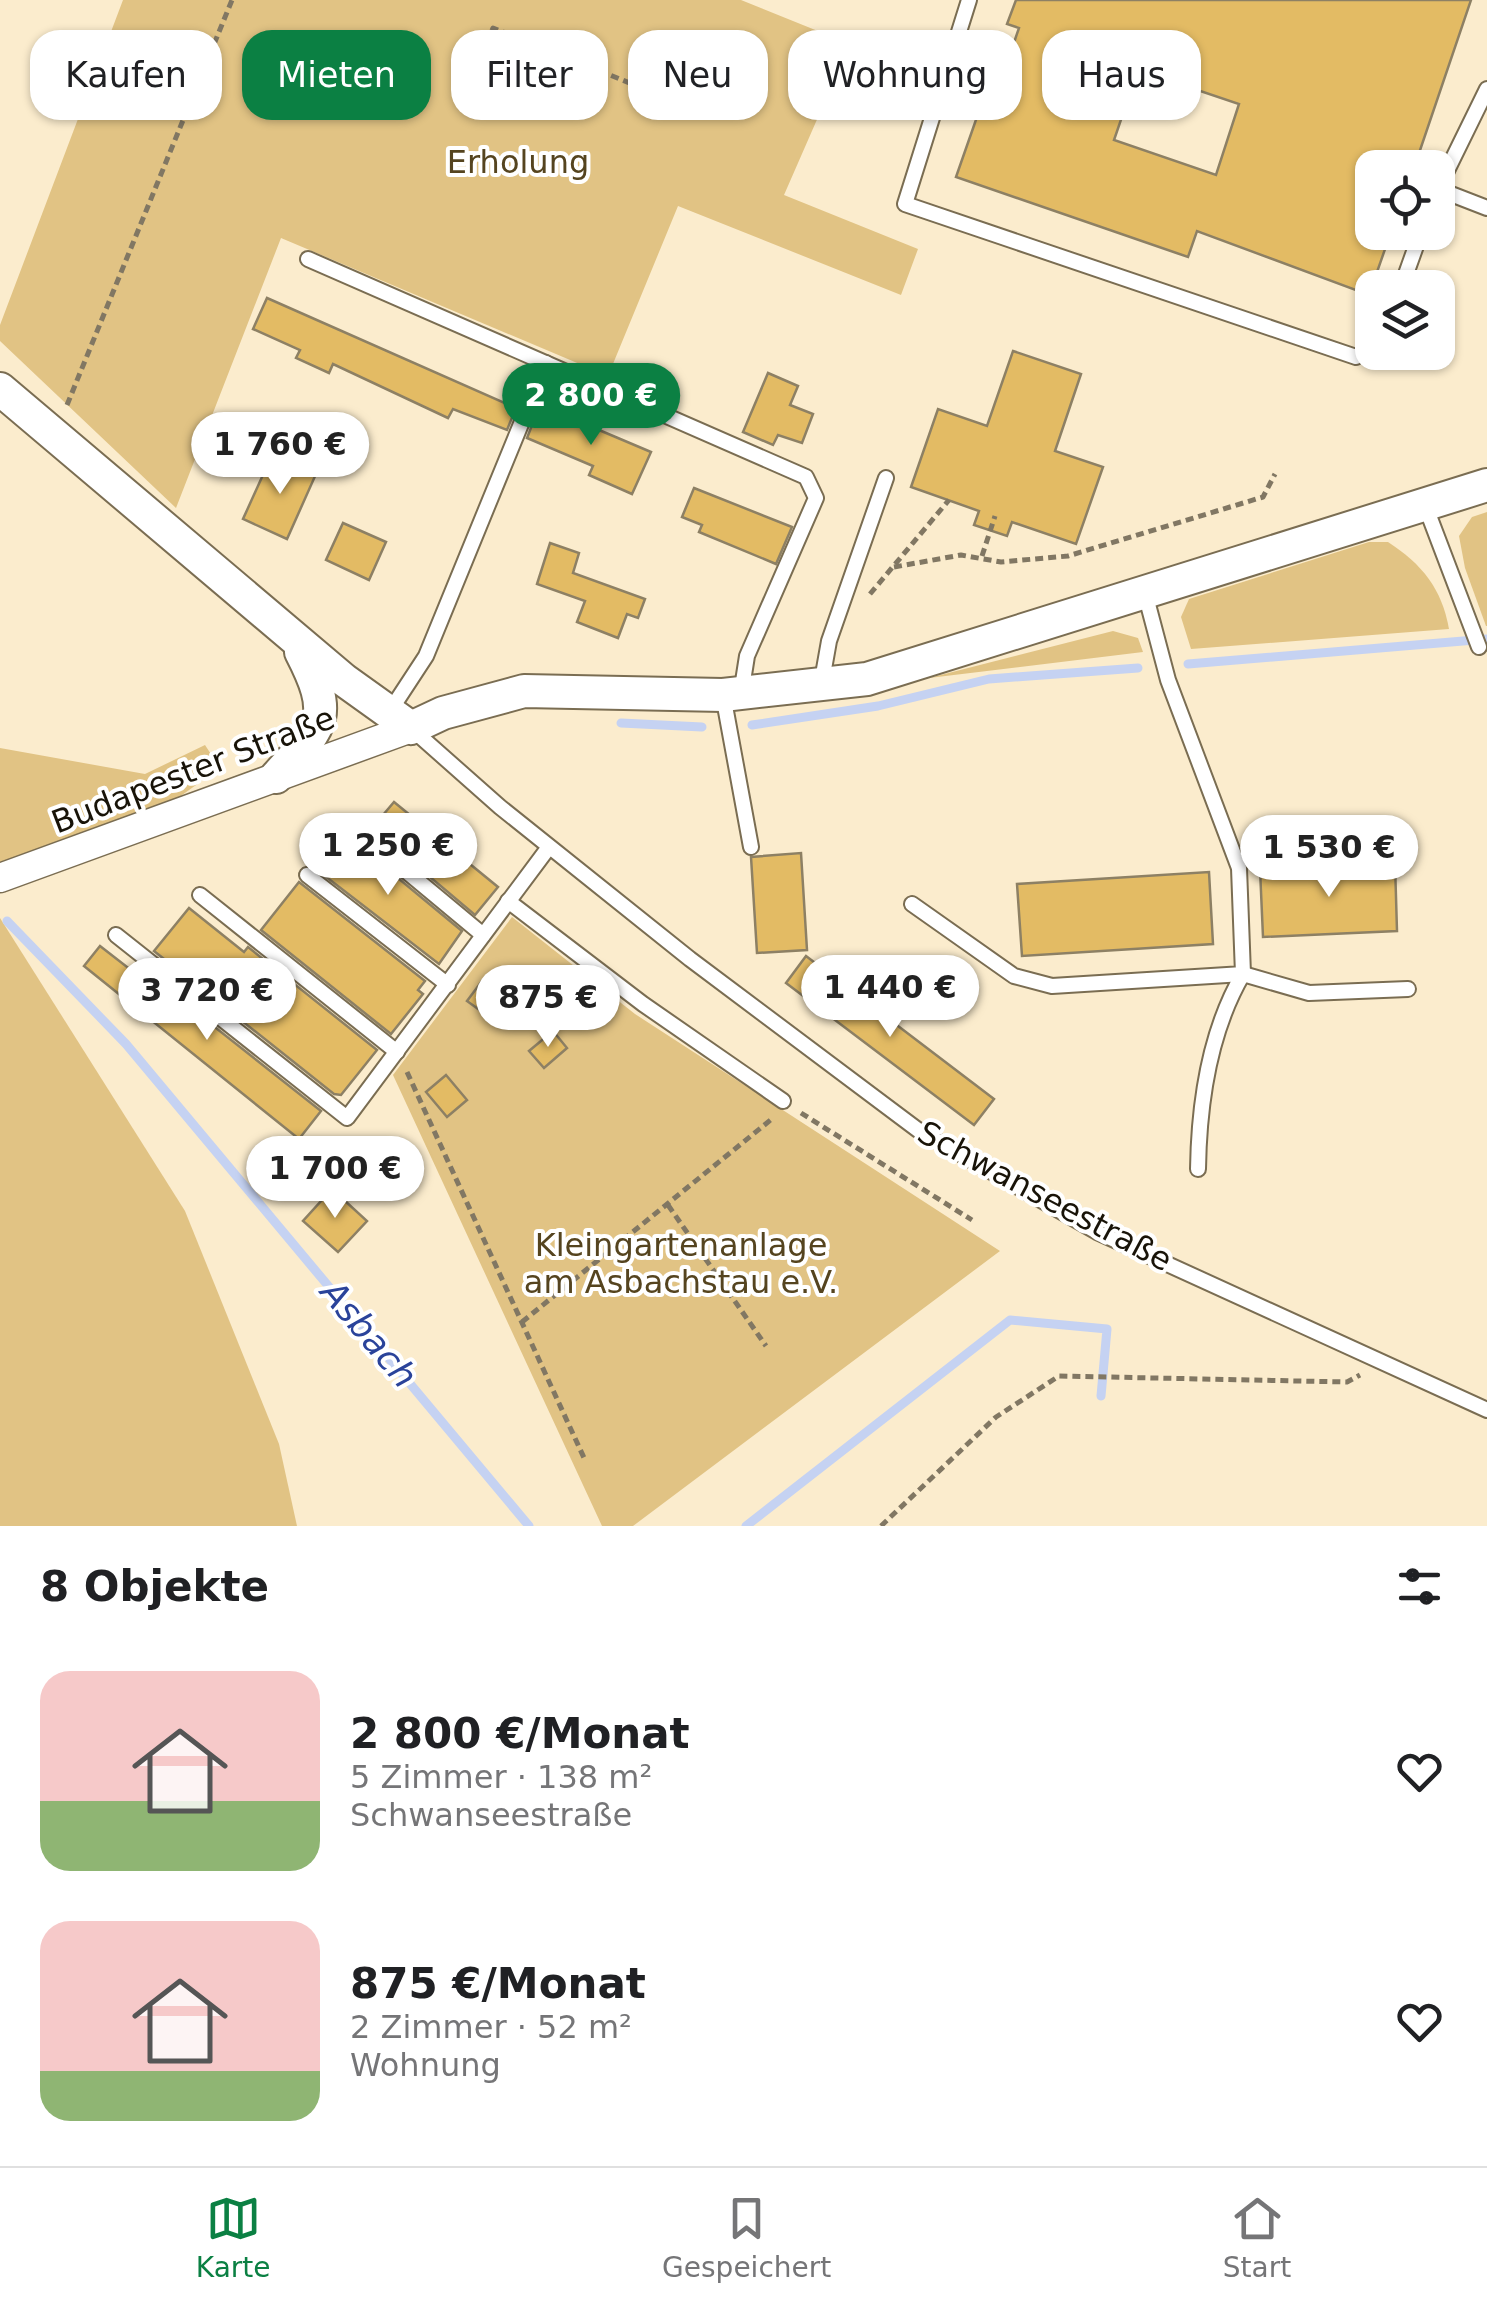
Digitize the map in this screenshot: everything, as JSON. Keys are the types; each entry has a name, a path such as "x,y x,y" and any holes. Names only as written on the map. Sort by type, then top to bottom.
{"street":[{"name":"Schwanseestraße","path":"0,389 292,635 400,720"},
{"path":"400,720 444,713 524,691 732,695 867,680 1487,485"},
{"path":"276,778 314,735 321,714 321,691 292,635"},
{"name":"Budapester Straße","path":"0,878 276,778 400,720"}],"lane":[{"path":"969,0 905,204 1355,356"},
{"path":"1455,154 1487,89"},
{"path":"1455,196 1487,208"},
{"path":"308,259 806,477 816,498 732,695 751,847"},
{"path":"400,720 546,362"},
{"path":"821,687 829,641 886,478"},
{"path":"1424,504 1479,647"},
{"path":"1144,592 1168,680 1239,868 1243,974 1225,1005 1216,1034 1198,1136 1198,1168"},
{"name":"Schwanseestraße","path":"400,720 549,847 690,959 946,1147 1097,1232 1487,1410"},
{"path":"352,826 483,935"},
{"path":"116,935 346,1118 549,847"},
{"path":"306,875 448,985"},
{"path":"200,896 398,1052"},
{"path":"508,901 643,1004 784,1102"},
{"path":"912,904 1014,976 1052,986 1243,974 1309,994 1408,989"}],"path":[{"path":"47,431 66,408 232,0"},
{"path":"894,568 961,555 1001,562 1068,556 1263,497 1275,474"},
{"path":"861,604 949,500"},
{"path":"982,556 995,516"},
{"path":"398,1052 585,1460"},
{"path":"522,1322 780,1112 784,1102 972,1220"},
{"path":"667,1204 766,1346"},
{"path":"882,1526 996,1417 1059,1376 1348,1382 1385,1362"}],"green space":[{"name":"Erholung","path":"123,0 741,0 815,30 788,30 788,120 817,120 784,195 918,249 901,295 678,206 608,376 281,238 176,508 0,341 0,325 78,120 222,120 222,30 112,30"},
{"path":"1487,512 1486,626 1465,568 1459,536 1472,517"},
{"path":"1369,542 1388,542 1411,559 1436,590 1449,629 1191,649 1181,617 1189,599"},
{"path":"1113,631 1138,638 1143,652 929,678"},
{"path":"205,745 220,768 168,805 0,862 0,748 145,774"},
{"name":"Kleingartenanlage am Asbachstau e.V.","path":"512,917 635,1014 1000,1251 633,1526 602,1526 393,1075"},
{"path":"0,918 185,1211 279,1444 297,1526 0,1526"}],"building":[{"path":"1016,0 1471,0 1420,150 1355,150 1355,250 1385,250 1378,270 1355,270 1355,290 1197,231 1188,257 956,177 976,120 1022,120 1019,28 1007,24"},
{"path":"267,298 516,408 507,430 453,409 448,418 333,364 329,373 296,358 300,350 253,329"},
{"path":"1013,351 1081,374 1055,451 1103,467 1076,544 1012,522 1007,536 974,525 979,511 911,487 938,409 987,426"},
{"path":"768,373 798,386 790,405 813,414 802,443 778,435 773,445 743,432"},
{"path":"540,405 651,452 632,494 589,475 593,466 527,438"},
{"path":"272,455 316,474 287,539 243,519"},
{"path":"694,488 792,527 776,564 699,532 702,525 682,517"},
{"path":"343,523 386,542 369,580 326,560"},
{"path":"550,543 579,553 573,573 645,599 638,618 627,614 618,638 577,622 585,601 537,584"},
{"path":"394,802 498,887 475,915 372,828"},
{"path":"335,837 353,851 358,845 462,931 439,964 312,866"},
{"path":"801,853 807,950 757,953 751,857"},
{"path":"1395,863 1397,931 1263,937 1260,869"},
{"path":"1209,872 1213,944 1022,956 1017,884"},
{"path":"299,882 425,981 418,990 423,994 391,1034 261,930"},
{"path":"189,908 244,952 248,947 377,1050 341,1095 334,1094 154,951"},
{"path":"100,946 136,974 140,968 321,1111 299,1139 84,966"},
{"path":"806,956 994,1099 974,1125 786,983"},
{"path":"482,981 507,999 492,1019 467,1001"},
{"path":"553,1031 567,1048 544,1068 529,1051"},
{"path":"446,1075 467,1100 447,1117 426,1092"},
{"path":"332,1189 367,1221 338,1252 303,1221"}],"waterway":[{"path":"1188,664 1487,639"},
{"path":"752,725 878,706 989,679 1138,668"},
{"path":"621,723 702,727"},
{"name":"Asbach","path":"7,921 126,1044 529,1526"},
{"path":"746,1526 1010,1320 1107,1329 1101,1396"}]}
